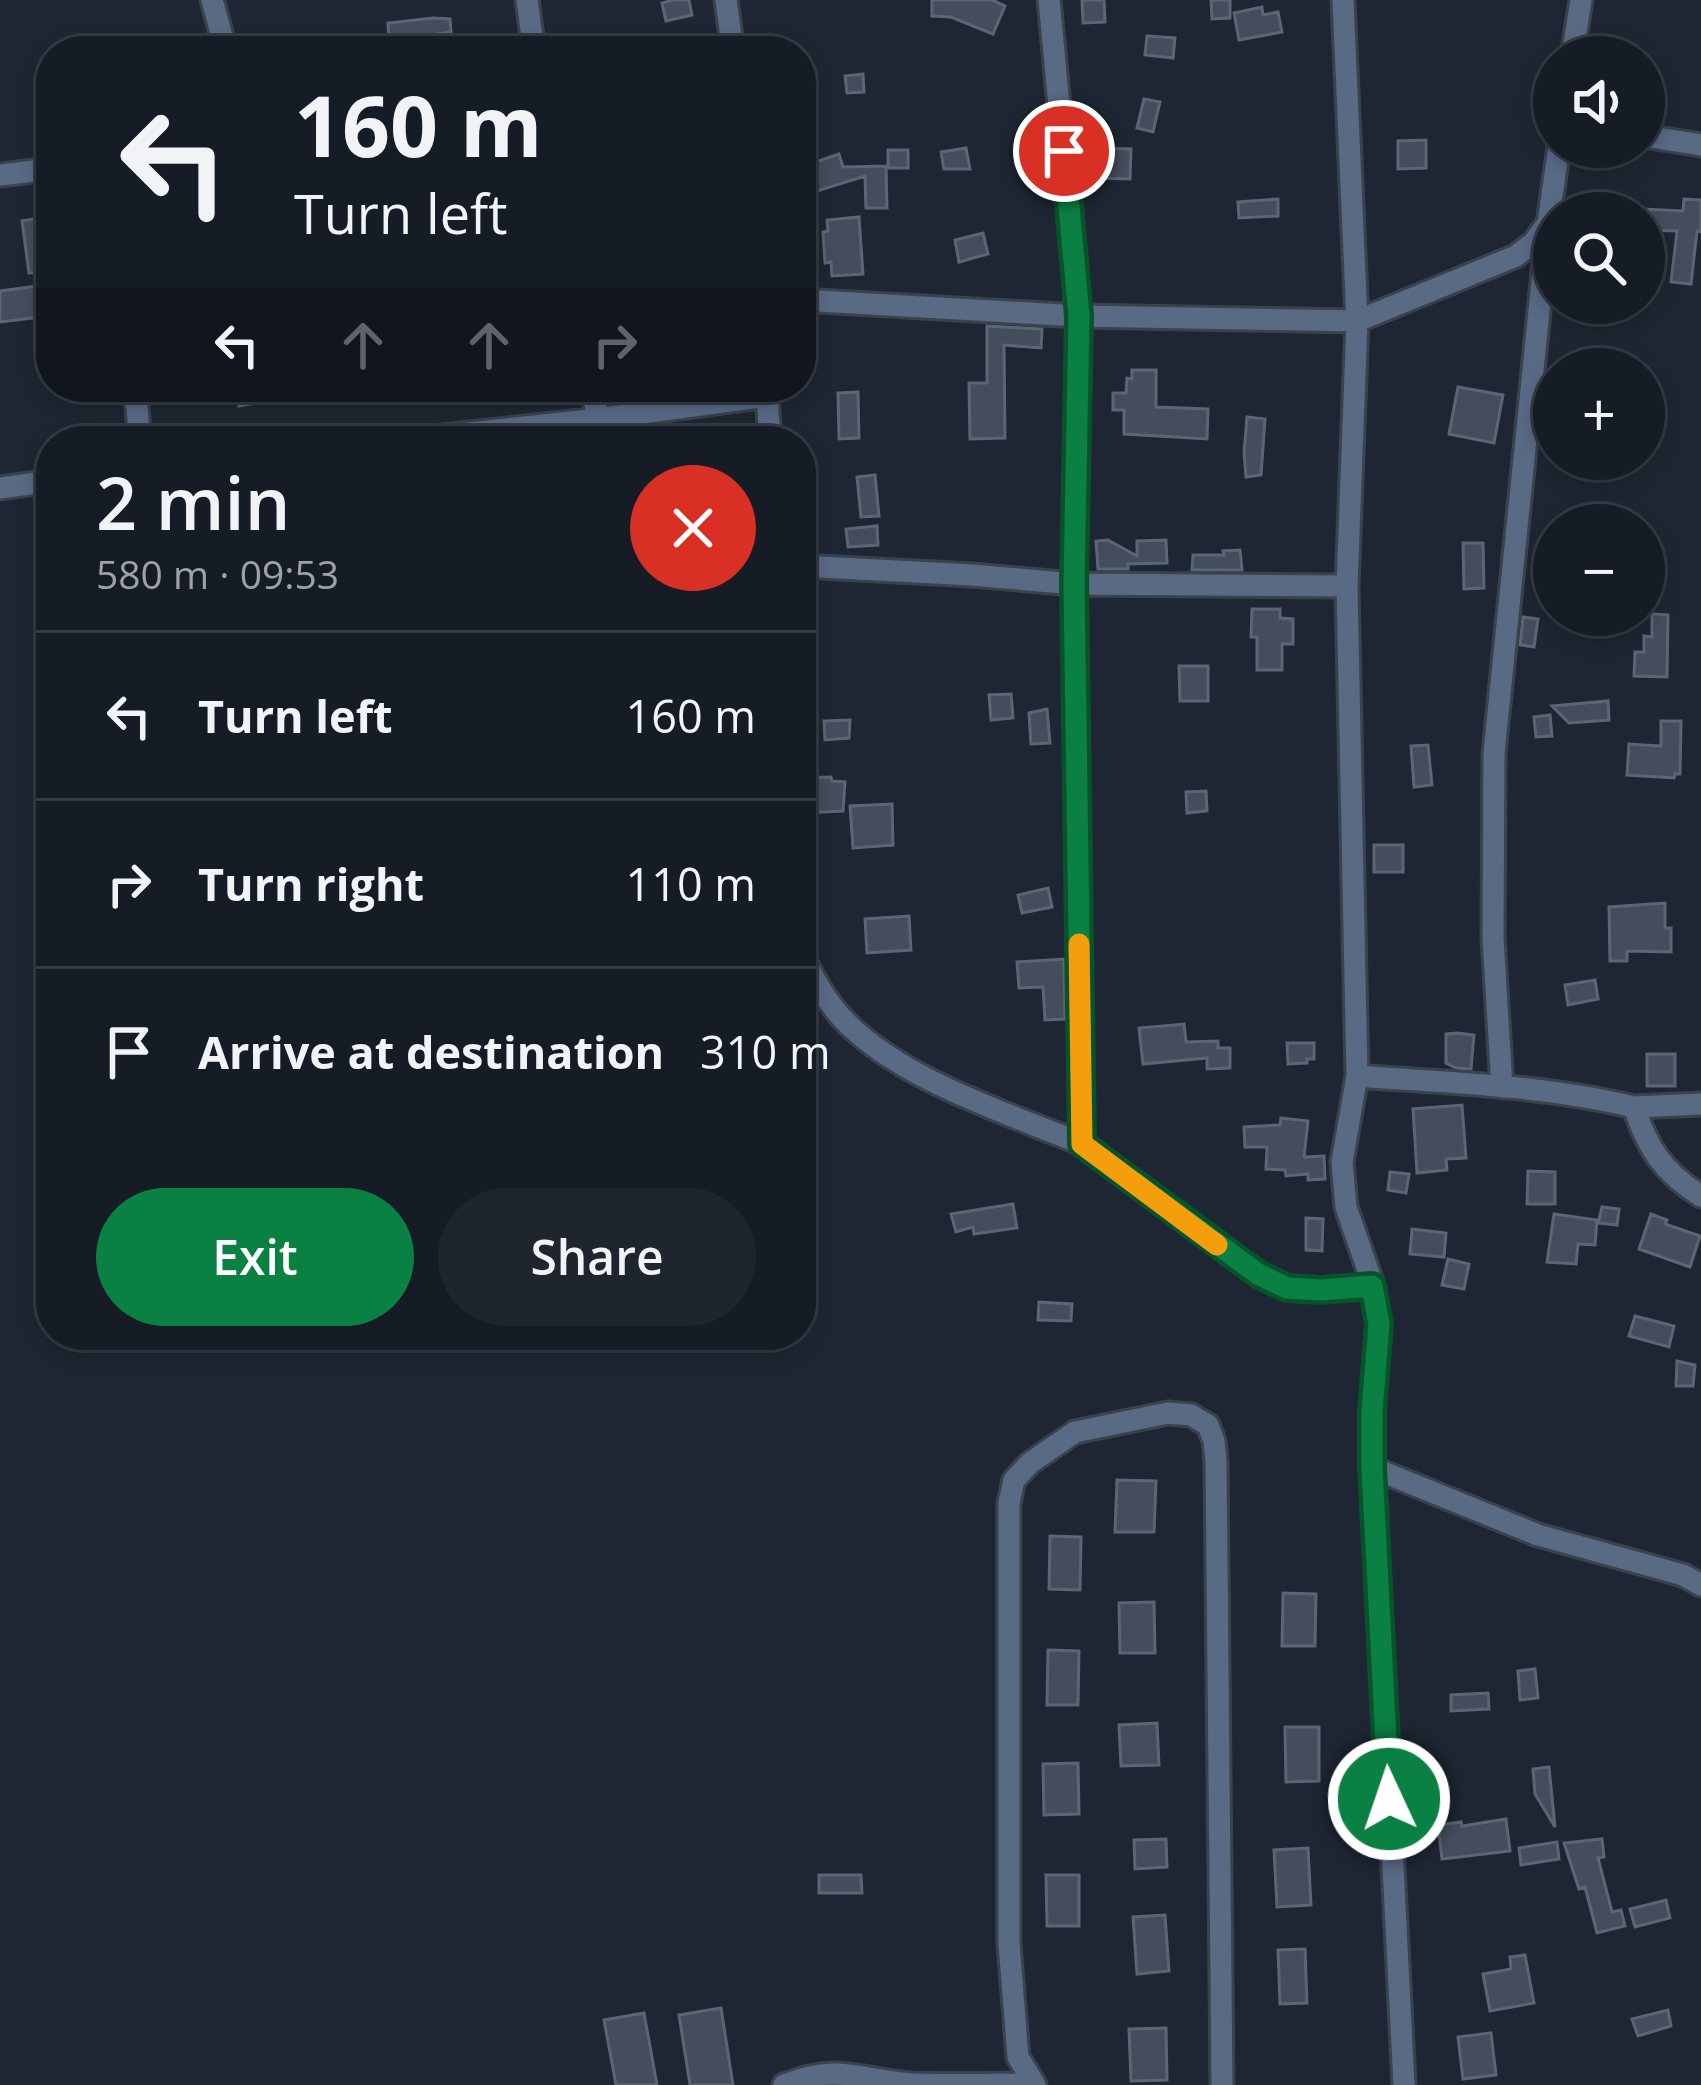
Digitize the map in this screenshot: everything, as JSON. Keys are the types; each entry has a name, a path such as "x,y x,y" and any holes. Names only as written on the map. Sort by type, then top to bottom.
{"street":[{"path":"212,0 222,36"},
{"path":"527,0 532,36"},
{"path":"726,0 731,36"},
{"path":"1049,0 1079,316 1074,584 1082,1144"},
{"path":"1343,0 1358,321 1347,586 1357,1076 1342,1162 1346,1208 1372,1286 1379,1324 1372,1468 1405,2085"},
{"path":"1576,36 1582,0"},
{"path":"1665,139 1701,145"},
{"path":"0,175 36,171"},
{"path":"816,301 1079,316 1358,321 1516,256 1533,243"},
{"path":"1502,1087 1493,938 1494,753 1538,324"},
{"path":"595,402 598,419"},
{"path":"534,426 701,402"},
{"path":"0,488 36,483"},
{"path":"816,567 1074,584 1347,586"},
{"path":"816,977 840,1016 884,1053 922,1077 1082,1144 1258,1274 1287,1288 1372,1286"},
{"path":"1357,1076 1502,1087 1634,1107 1701,1104"},
{"path":"1634,1107 1650,1150 1701,1196"},
{"path":"1034,2085 1018,2057 1009,1944 1013,1480 1030,1462 1075,1432 1168,1413 1191,1415 1208,1425 1216,1462 1222,2085"},
{"path":"1372,1468 1538,1535 1683,1575 1701,1585"},
{"path":"784,2085 814,2074 849,2073 910,2084 1034,2085"}],"building":[{"path":"689,0 692,15 666,21 662,3"},
{"path":"932,0 992,0 1005,6 993,34 951,17 932,16"},
{"path":"1082,0 1104,0 1105,22 1083,23"},
{"path":"1211,0 1230,0 1230,18 1212,19"},
{"path":"1262,7 1263,15 1278,12 1282,32 1239,40 1234,13"},
{"path":"450,19 451,32 389,36 388,23"},
{"path":"1147,36 1175,38 1173,58 1145,55"},
{"path":"863,74 864,92 847,93 845,76"},
{"path":"1144,99 1160,102 1153,132 1137,128"},
{"path":"1426,140 1426,168 1398,169 1398,141"},
{"path":"966,148 970,169 944,169 941,152"},
{"path":"1093,148 1131,149 1130,179 1092,178"},
{"path":"888,150 908,150 908,168 888,168"},
{"path":"839,154 843,167 886,166 887,208 866,208 865,176 816,191 816,162"},
{"path":"1278,199 1278,216 1239,218 1238,202"},
{"path":"1684,199 1701,200 1701,232 1697,231 1691,284 1671,282 1677,231 1665,231 1665,210 1683,211"},
{"path":"859,217 863,274 832,276 831,262 825,263 827,220"},
{"path":"36,219 36,272 29,273 22,221"},
{"path":"983,233 988,254 959,262 955,240"},
{"path":"36,286 36,318 0,322 0,291"},
{"path":"987,326 1042,329 1041,348 1004,345 1005,438 970,439 969,383 987,383"},
{"path":"1132,370 1156,370 1156,407 1208,409 1207,439 1124,434 1124,410 1113,410 1113,393 1126,393"},
{"path":"1458,387 1503,395 1494,443 1449,434"},
{"path":"858,392 859,438 839,439 838,393"},
{"path":"1247,417 1265,419 1261,475 1246,477 1244,453"},
{"path":"875,475 879,516 861,517 857,477"},
{"path":"877,526 878,545 848,547 846,529"},
{"path":"1108,540 1137,556 1137,541 1166,540 1167,563 1098,569 1096,541"},
{"path":"1463,543 1483,543 1484,588 1464,589"},
{"path":"1240,550 1242,570 1192,570 1193,555"},
{"path":"1252,609 1280,609 1280,618 1293,619 1293,644 1282,644 1282,670 1257,670"},
{"path":"1668,615 1667,677 1634,676 1635,652 1644,652 1644,636 1665,636"},
{"path":"1523,617 1533,618 1534,647 1520,645"},
{"path":"1179,666 1208,666 1208,701 1180,701"},
{"path":"1011,694 1013,718 991,720 989,695"},
{"path":"1608,701 1609,720 1569,723 1552,706"},
{"path":"1047,709 1050,743 1031,744 1029,713"},
{"path":"1550,715 1552,736 1536,737 1534,717"},
{"path":"850,720 849,738 825,740 824,721"},
{"path":"1661,721 1681,721 1680,774 1674,778 1627,775 1629,744 1661,746"},
{"path":"1428,745 1432,785 1414,787 1411,746"},
{"path":"816,778 845,782 843,811 816,812"},
{"path":"1206,791 1207,811 1187,813 1186,792"},
{"path":"892,804 893,845 853,848 850,806"},
{"path":"1374,845 1403,845 1403,872 1374,872"},
{"path":"1048,888 1052,907 1022,913 1018,895"},
{"path":"1665,903 1671,952 1627,951 1627,961 1610,961 1609,907"},
{"path":"909,916 911,950 867,953 865,919"},
{"path":"1064,959 1065,1019 1045,1020 1043,987 1019,988 1017,962"},
{"path":"1595,980 1598,999 1568,1005 1565,985"},
{"path":"1184,1024 1186,1042 1218,1041 1218,1048 1230,1048 1230,1068 1207,1069 1207,1058 1143,1064 1139,1028"},
{"path":"1446,1034 1474,1035 1471,1069 1446,1063"},
{"path":"1287,1043 1314,1043 1314,1059 1288,1064"},
{"path":"1647,1054 1675,1054 1675,1086 1647,1086"},
{"path":"1462,1105 1466,1158 1446,1159 1447,1170 1417,1173 1413,1109"},
{"path":"1281,1118 1308,1121 1304,1157 1324,1156 1325,1179 1308,1180 1308,1174 1286,1176 1285,1170 1266,1169 1267,1147 1245,1147 1244,1127 1280,1125"},
{"path":"1528,1171 1555,1172 1555,1204 1527,1204"},
{"path":"1390,1172 1409,1174 1406,1193 1388,1190"},
{"path":"1013,1204 1017,1228 974,1234 973,1227 956,1232 951,1214"},
{"path":"1602,1207 1619,1209 1617,1225 1598,1223"},
{"path":"1554,1214 1597,1220 1595,1245 1578,1244 1576,1264 1547,1262"},
{"path":"1651,1214 1700,1236 1690,1267 1639,1249"},
{"path":"1306,1218 1323,1219 1322,1251 1306,1250"},
{"path":"1412,1229 1446,1233 1444,1257 1410,1254"},
{"path":"1448,1259 1469,1264 1464,1289 1442,1285"},
{"path":"1039,1302 1072,1304 1071,1321 1038,1320"},
{"path":"1635,1316 1674,1326 1669,1347 1629,1336"},
{"path":"1677,1361 1695,1365 1693,1386 1676,1386"},
{"path":"1117,1480 1156,1481 1154,1532 1115,1532"},
{"path":"1050,1536 1081,1537 1080,1590 1049,1589"},
{"path":"1283,1593 1316,1594 1315,1646 1282,1646"},
{"path":"1154,1602 1155,1653 1120,1653 1119,1603"},
{"path":"1048,1650 1079,1651 1078,1705 1047,1705"},
{"path":"1535,1669 1538,1698 1520,1700 1518,1671"},
{"path":"1488,1693 1489,1709 1451,1711 1451,1695"},
{"path":"1157,1723 1159,1765 1121,1766 1119,1725"},
{"path":"1285,1727 1319,1727 1319,1781 1286,1782"},
{"path":"1078,1763 1079,1814 1044,1815 1043,1764"},
{"path":"1549,1767 1555,1827 1535,1794 1533,1769"},
{"path":"1506,1819 1510,1851 1442,1859 1438,1825"},
{"path":"1166,1839 1167,1867 1135,1869 1134,1840"},
{"path":"1602,1839 1604,1857 1598,1858 1612,1912 1621,1910 1625,1926 1597,1933 1585,1887 1579,1889 1564,1843"},
{"path":"1557,1842 1559,1859 1521,1865 1519,1848"},
{"path":"1308,1848 1311,1905 1277,1907 1274,1850"},
{"path":"819,1875 861,1875 862,1893 819,1893"},
{"path":"1046,1875 1079,1875 1079,1926 1047,1926"},
{"path":"1666,1900 1670,1918 1635,1927 1630,1909"},
{"path":"1165,1915 1169,1971 1137,1974 1133,1917"},
{"path":"1305,1949 1307,2003 1280,2004 1278,1950"},
{"path":"1525,1955 1534,2003 1490,2011 1483,1974 1511,1969 1510,1957"},
{"path":"721,2008 733,2085 690,2085 679,2015"},
{"path":"1668,2010 1671,2026 1638,2036 1632,2019"},
{"path":"644,2013 657,2085 616,2085 604,2020"},
{"path":"1166,2028 1167,2080 1131,2081 1129,2029"},
{"path":"1491,2033 1496,2075 1463,2079 1458,2037"}],"slow traffic":[{"path":"1079,944 1082,1144 1217,1245"}],"route":[{"path":"1064,151 1079,316 1074,584 1082,1144 1258,1274 1287,1288 1372,1286 1379,1324 1372,1468 1389,1799"}]}
